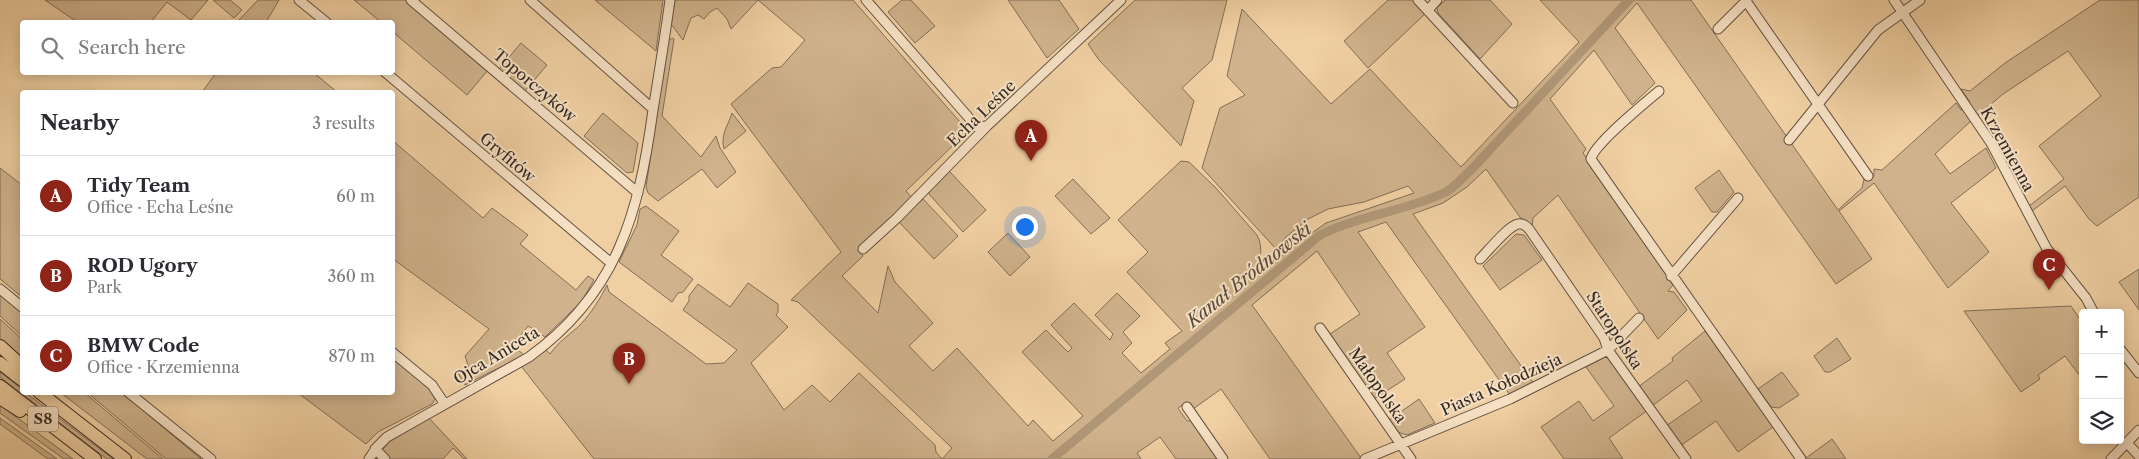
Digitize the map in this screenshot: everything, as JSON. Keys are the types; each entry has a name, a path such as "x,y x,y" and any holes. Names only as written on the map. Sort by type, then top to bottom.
{"highway":[{"path":"0,346 20,364"},
{"path":"0,363 20,378"},
{"name":"S8","path":"0,386 90,456"},
{"name":"S8","path":"43,395 123,458"},
{"path":"55,395 123,458"},
{"path":"0,398 90,456"}],"street":[{"path":"299,0 324,20"},
{"name":"Toporczyków","path":"411,0 638,192"},
{"path":"530,0 654,109"},
{"name":"Ojca Aniceta","path":"369,459 375,449 390,435 545,345 561,332 588,303 612,263 629,228 648,147 670,0"},
{"path":"866,0 976,127 987,126"},
{"name":"Echa Leśne","path":"863,249 897,218 987,126 1121,0"},
{"path":"1418,0 1513,103"},
{"path":"1428,10 1437,0"},
{"name":"Krzemienna","path":"1894,0 1966,104 2047,249 2086,298 2092,309"},
{"path":"1789,140 1878,30 1920,0"},
{"path":"1718,29 1747,1 1868,176"},
{"name":"Gryfitów","path":"389,75 612,263"},
{"path":"1659,91 1619,126 1596,149 1591,159 1671,276 1801,459"},
{"path":"1671,276 1738,198"},
{"name":"Staropolska","path":"1480,259 1497,240 1516,224 1522,224 1529,229 1604,338 1608,350 1686,459"},
{"path":"0,289 20,305"},
{"name":"Piasta Kołodzieja","path":"1365,459 1400,443 1510,400 1608,350 1639,318"},
{"name":"Małopolska","path":"1320,328 1411,459"},
{"path":"2124,354 2139,373"},
{"path":"395,355 432,386 444,403"},
{"path":"132,395 211,459"},
{"path":"1187,407 1224,459"},
{"path":"2111,459 2139,430"},
{"path":"2127,443 2139,456"},
{"path":"375,449 385,459"}],"shaded area":[{"path":"45,0 208,0 191,20 167,2 153,20 74,20"},
{"path":"213,0 230,0 242,10 234,18"},
{"path":"258,0 279,0 267,20 239,20"},
{"path":"354,0 408,0 488,70 467,95 395,34 395,20 379,20"},
{"path":"595,0 663,0 656,51"},
{"path":"675,0 758,0 731,29 727,19 717,8 704,19 698,15 691,18 683,40 671,24"},
{"path":"758,0 853,0 968,131 906,191 912,198 858,249 863,256 842,276 878,313 888,266 895,282 933,323 909,346 933,371 957,348 1028,426 1033,420 1053,441 1083,416 1022,352 1046,330 1068,352 1072,348 1051,325 1074,303 1110,340 1113,334 1095,315 1117,293 1140,316 1123,332 1132,343 1122,353 1141,373 1170,349 1165,343 1182,331 1127,272 1148,252 1118,220 1181,161 1189,162 1216,188 1257,235 1261,250 1261,274 1295,245 1326,223 1414,193 1408,186 1364,202 1328,209 1308,219 1286,237 1276,249 1202,168 1220,108 1245,95 1227,76 1242,9 1331,104 1370,69 1461,167 1579,42 1540,0 1691,0 1838,210 1862,188 1866,176 1869,180 1874,176 1874,169 1882,170 1956,103 1961,110 1964,108 1971,121 1935,154 1950,174 1986,148 1996,168 1951,203 1989,252 1948,288 1874,183 1839,211 1872,259 1836,284 1637,3 1615,28 1655,83 1632,105 1594,50 1550,99 1586,149 1583,153 1673,285 1668,291 1674,292 1687,310 1658,339 1558,195 1533,218 1532,227 1522,220 1486,169 1467,187 1443,203 1413,214 1534,384 1510,395 1386,222 1358,232 1425,327 1387,353 1405,379 1374,399 1330,334 1360,314 1317,251 1252,305 1361,458 1270,459 1221,389 1193,409 1187,402 1178,408 1187,421 1191,421 1217,458 1215,459 1176,459 1160,437 1137,453 1141,459 942,459 952,448 798,302 791,300 841,252 731,104 772,68 781,67 805,40"},
{"path":"902,0 911,0 935,26 915,43 888,12"},
{"path":"1008,0 1059,0 1079,29 1047,58"},
{"path":"1135,0 1227,0 1212,60 1182,88 1194,101 1181,146 1099,60 1088,44"},
{"path":"1388,0 1413,0 1426,13 1368,68 1344,41"},
{"path":"1445,0 1490,0 1512,24 1480,59 1438,13 1437,8"},
{"path":"2100,0 2139,0 2139,197 2097,226 2089,219 2065,186 2032,211 2029,206 2064,179 2039,146 2101,96 2068,51 2003,94 1976,117 1968,105 1970,102 1961,89 1970,91 2005,63"},
{"path":"672,38 674,39 662,116 701,157 716,136 720,148 736,172 717,188 702,169 658,201 648,193 646,187 668,41"},
{"path":"521,43 547,65 525,91 499,69"},
{"path":"215,75 316,75 335,90 203,90"},
{"path":"603,113 638,143 633,172 627,173 584,136"},
{"path":"732,113 746,131 724,149 723,139"},
{"path":"395,143 483,218 492,208 528,235 520,244 576,290 588,276 594,280 581,302 545,337 528,326 513,346 524,355 465,385 458,373 469,368 465,356 489,329 395,260"},
{"path":"0,168 20,183 20,295 0,279"},
{"path":"1719,170 1734,192 1717,212 1712,212 1695,188"},
{"path":"949,171 986,210 963,232 929,194 930,190"},
{"path":"1073,179 1110,218 1091,234 1055,196"},
{"path":"923,199 958,236 934,259 899,222"},
{"path":"646,206 679,231 661,255 693,279 683,292 678,293 672,302 619,262 637,225 640,209"},
{"path":"1008,233 1030,257 1010,276 988,252"},
{"path":"1516,234 1524,235 1542,260 1500,290 1483,266"},
{"path":"2139,269 2139,310 2119,282"},
{"path":"748,283 778,304 776,315 788,327 751,363 784,410 812,385 830,402 859,373 935,445 936,452 942,459 594,459 521,366 546,350 550,354 585,319 596,305 607,285 609,292 706,364 724,363 737,350 683,310 689,301 689,296 698,284 730,307"},
{"path":"0,294 20,310 20,334 0,316"},
{"path":"2071,306 2079,318 2079,375 2065,356 2038,375 2040,379 2021,392 1964,311"},
{"path":"0,319 20,337 20,358 0,340"},
{"path":"1705,331 1773,427 1738,452 1716,421 1680,446 1666,426 1702,401 1687,380 1652,406 1638,387 1673,361 1672,358"},
{"path":"1837,338 1851,359 1830,372 1825,372 1814,356"},
{"path":"1605,357 1611,359 1648,410 1609,438 1623,459 1564,459 1541,427 1579,401 1593,421 1614,406 1586,367"},
{"path":"395,359 428,387 435,399 432,404 378,432 366,444 301,395 395,395"},
{"path":"0,372 20,387 20,392 0,377"},
{"path":"1782,372 1799,395 1779,408 1771,407 1758,389"},
{"path":"23,395 29,395 113,459 107,459"},
{"path":"64,395 87,395 163,459 147,459"},
{"path":"90,395 124,395 201,459 166,459"},
{"path":"1419,399 1435,423 1407,435 1397,432 1389,420"},
{"path":"0,405 73,459 64,459 0,413"},
{"path":"0,418 57,459 48,459 0,424"},
{"path":"429,418 467,459 464,459 453,448 443,459 389,459 383,449 389,442"},
{"path":"1832,439 1846,459 1806,458"}],"waterway":[{"name":"Kanał Bródnowski","path":"1052,459 1320,235 1335,228 1415,204 1446,192 1453,187 1629,0"}],"place":[{"name":"Tidy Team","path":"1031,161"},
{"name":"BMW Code","path":"2049,290"},
{"name":"ROD Ugory","path":"629,384"}]}
